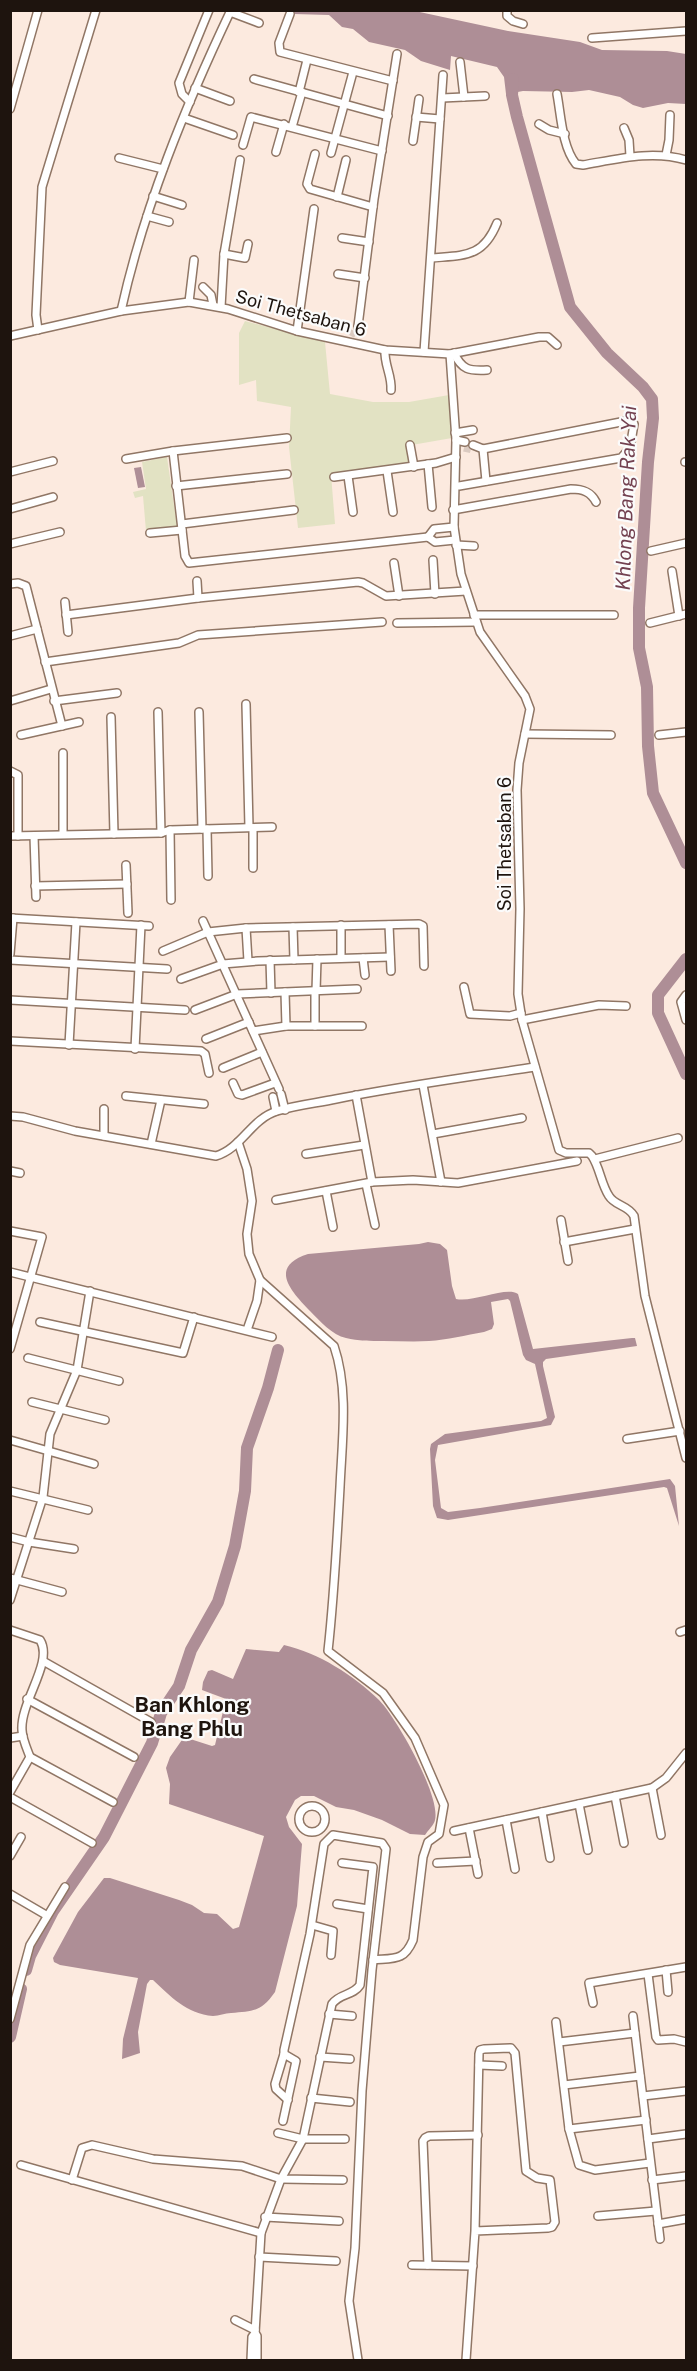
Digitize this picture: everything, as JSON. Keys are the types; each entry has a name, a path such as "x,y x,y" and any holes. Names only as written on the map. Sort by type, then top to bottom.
{"street":[{"path":"11,107 38,10"},
{"path":"38,330 36,315 42,187 96,10"},
{"path":"190,102 182,94 179,83 209,10"},
{"path":"507,10 507,16 523,24"},
{"path":"121,311 130,270 153,196 195,88 231,11 259,23"},
{"path":"290,14 278,48 280,52 393,81"},
{"path":"592,38 687,31"},
{"path":"359,345 356,332 397,54"},
{"path":"292,127 307,60"},
{"path":"460,62 464,97"},
{"path":"331,153 353,72"},
{"path":"424,352 443,75"},
{"path":"254,79 388,116"},
{"path":"195,88 230,101"},
{"path":"557,94 565,134 576,164 583,165 630,156 666,155 687,160"},
{"path":"442,98 485,96"},
{"path":"413,141 419,99"},
{"path":"666,155 670,116"},
{"path":"243,144 251,117 382,151"},
{"path":"416,117 440,119"},
{"path":"184,118 233,135"},
{"path":"276,152 284,124"},
{"path":"539,124 549,130 565,134"},
{"path":"624,128 630,156"},
{"path":"315,154 308,187 373,207"},
{"path":"119,158 163,169"},
{"path":"217,306 240,160"},
{"path":"337,197 346,160"},
{"path":"153,196 182,205"},
{"path":"297,331 314,209"},
{"path":"147,216 169,222"},
{"path":"431,258 471,254 483,247 492,236 497,223"},
{"path":"342,238 369,242"},
{"path":"224,254 244,258 248,244"},
{"path":"189,302 194,260"},
{"path":"338,274 365,278"},
{"path":"203,287 217,306"},
{"name":"Soi Thetsaban 6","path":"10,336 121,311 189,302 217,306 297,331 346,343 385,350 452,354 456,439 453,510 455,543 475,618 486,641 525,696 530,709 517,790 520,909 518,994 535,1066 559,1150 566,1153 589,1154 595,1159"},
{"path":"346,343 356,332"},
{"path":"487,370 466,370 452,354 539,337 548,338 557,345"},
{"path":"385,350 384,362 392,380 391,390"},
{"path":"456,439 473,447 626,421 634,424 630,448 621,458 459,486"},
{"path":"456,439 474,430"},
{"path":"126,459 173,451 287,438"},
{"path":"410,446 414,466"},
{"path":"473,447 486,481"},
{"path":"173,451 185,556 189,563 428,537 435,542 474,546"},
{"path":"334,477 387,471 456,457"},
{"path":"10,472 53,461"},
{"path":"428,464 432,507"},
{"path":"387,471 393,512"},
{"path":"176,486 287,474"},
{"path":"348,476 353,512"},
{"path":"453,510 571,489 588,492 597,502"},
{"path":"10,509 53,497"},
{"path":"150,533 294,510"},
{"path":"428,537 434,530 454,527"},
{"path":"10,543 60,532"},
{"path":"651,551 687,543"},
{"path":"433,560 435,594"},
{"path":"394,563 399,596"},
{"path":"650,623 683,615 672,572"},
{"path":"197,581 198,598"},
{"path":"66,615 198,598 358,582 386,596 466,591"},
{"path":"10,584 18,583 26,586 62,726"},
{"path":"65,602 68,632"},
{"path":"397,623 475,618 614,615"},
{"path":"45,662 179,643 198,635 382,622"},
{"path":"10,636 37,629"},
{"path":"10,701 51,689"},
{"path":"54,701 117,693"},
{"path":"246,704 254,868"},
{"path":"158,712 161,833"},
{"path":"199,712 208,876"},
{"path":"111,717 114,834"},
{"path":"21,735 79,722"},
{"path":"659,735 687,732"},
{"path":"525,734 611,735"},
{"path":"63,753 63,834"},
{"path":"10,771 18,774 14,836 161,833 170,830 272,827"},
{"path":"170,830 171,900"},
{"path":"34,836 36,897"},
{"path":"126,865 128,913"},
{"path":"35,886 127,884"},
{"path":"10,954 12,918 145,926 139,967 135,1049"},
{"path":"69,1045 76,921"},
{"path":"203,921 253,1030 275,1088 280,1111"},
{"path":"162,951 208,933 246,928 421,924 424,966"},
{"path":"340,925 341,958"},
{"path":"389,925 391,971"},
{"path":"293,927 294,960"},
{"path":"246,928 248,961"},
{"path":"181,979 223,964 248,961 390,957"},
{"path":"363,958 365,975"},
{"path":"315,1026 317,959"},
{"path":"10,960 167,969"},
{"path":"270,960 271,993"},
{"path":"464,987 470,1014 522,1016 599,1005 626,1006"},
{"path":"195,1010 237,994 357,989"},
{"path":"285,993 286,1026"},
{"path":"687,995 681,1002 687,1020"},
{"path":"10,1000 185,1010"},
{"path":"206,1040 249,1022"},
{"path":"253,1030 286,1026 362,1026"},
{"path":"10,1041 201,1051 205,1054 209,1073"},
{"path":"223,1068 261,1052"},
{"path":"10,1116 23,1117 75,1131 216,1156 225,1153 259,1120 280,1111 356,1095 535,1066"},
{"path":"233,1083 238,1094 242,1095 275,1088"},
{"path":"423,1085 441,1182"},
{"path":"356,1095 375,1225"},
{"path":"126,1096 204,1104"},
{"path":"151,1144 161,1100"},
{"path":"104,1109 104,1136"},
{"path":"433,1134 522,1118"},
{"path":"678,1138 595,1159 607,1194 612,1201 630,1209 634,1216 645,1296 687,1458"},
{"path":"238,1142 247,1169 252,1201 247,1234 249,1254 260,1281 334,1346 339,1361 343,1437 328,1651 383,1693 415,1738 444,1805 439,1834 428,1842 423,1857 413,1940 407,1952 400,1957 374,1959"},
{"path":"306,1154 364,1145"},
{"path":"276,1200 369,1183 413,1180 458,1183 577,1161"},
{"path":"10,1171 20,1173"},
{"path":"326,1191 333,1227"},
{"path":"561,1220 568,1261"},
{"path":"564,1242 635,1229"},
{"path":"10,1231 42,1237 10,1349"},
{"path":"10,1272 30,1275 272,1337"},
{"path":"247,1330 257,1301 260,1281"},
{"path":"10,1600 14,1579 29,1542 42,1499 50,1434 77,1370 90,1291"},
{"path":"10,1311 19,1313"},
{"path":"40,1322 183,1353 194,1317"},
{"path":"28,1358 119,1381"},
{"path":"32,1402 105,1420"},
{"path":"627,1438 680,1431"},
{"path":"10,1440 94,1464"},
{"path":"10,1491 88,1510"},
{"path":"10,1537 74,1549"},
{"path":"14,1579 62,1592"},
{"path":"10,1630 40,1640 44,1646 44,1660 27,1699 22,1730 30,1757 113,1802"},
{"path":"44,1660 151,1722"},
{"path":"27,1699 134,1757"},
{"path":"10,1738 24,1736"},
{"path":"454,1831 652,1788 666,1778 687,1753"},
{"path":"10,1792 30,1757"},
{"path":"652,1788 661,1835"},
{"path":"615,1796 624,1843"},
{"path":"10,1797 92,1843"},
{"path":"579,1804 588,1850"},
{"path":"542,1812 550,1858"},
{"path":"506,1820 515,1869"},
{"path":"321,1828 329,1836"},
{"path":"469,1828 478,1874"},
{"path":"329,1836 338,1835 385,1845 362,2091 355,2248 350,2301 358,2361"},
{"path":"288,2100 276,2089 275,2084 284,2054 312,1926 324,1844 329,1836"},
{"path":"10,1856 21,1837"},
{"path":"436,1863 476,1861"},
{"path":"257,2361 255,2331 259,2257 265,2217 281,2179 303,2139 329,2014 335,1999 354,1992 360,1986 373,1867 342,1863"},
{"path":"10,2019 24,1961 46,1915 65,1887"},
{"path":"10,1894 46,1915"},
{"path":"337,1904 368,1908"},
{"path":"312,1926 333,1931 332,1955"},
{"path":"593,2002 589,1983 687,1967"},
{"path":"666,1970 669,1992"},
{"path":"648,1974 656,2037 658,2040 674,2039 687,2042"},
{"path":"329,2014 352,2016"},
{"path":"633,2016 660,2239"},
{"path":"556,2022 569,2129 579,2165 595,2170 650,2163"},
{"path":"559,2042 635,2033"},
{"path":"466,2361 475,2231 480,2050 514,2050 526,2171 537,2178 550,2180 555,2222 552,2227 548,2228 475,2231"},
{"path":"283,2121 296,2061 284,2054"},
{"path":"320,2057 350,2059"},
{"path":"479,2065 502,2067"},
{"path":"564,2085 640,2076"},
{"path":"643,2096 687,2091"},
{"path":"311,2098 350,2102"},
{"path":"569,2129 646,2120"},
{"path":"278,2133 303,2139 345,2139"},
{"path":"648,2139 687,2134"},
{"path":"428,2265 423,2141 429,2136 478,2135"},
{"path":"72,2180 82,2148 86,2145 153,2159 242,2166 281,2179 343,2180"},
{"path":"21,2165 261,2233"},
{"path":"652,2180 687,2175"},
{"path":"598,2216 656,2211"},
{"path":"265,2217 339,2221"},
{"path":"658,2224 687,2219"},
{"path":"259,2257 336,2261"},
{"path":"412,2265 472,2266"},
{"path":"235,2320 255,2331"},
{"path":"251,2361 252,2337 255,2331"}],"green space":[{"path":"245,321 325,342 330,394 373,402 409,402 449,395 452,438 406,446 410,463 331,474 335,524 298,528 289,447 291,407 257,401 256,380 239,385 239,333"},
{"path":"167,457 177,526 146,531 143,496 135,498 133,492 146,489 142,462"}],"shaded area":[{"path":"281,11 415,11 508,31 580,42 602,50 667,51 686,54 686,104 668,103 643,108 620,97 589,90 523,91 506,94 504,77 497,67 451,56 450,70 421,61 405,50 369,42 353,29 342,27 329,15 294,14"},
{"path":"141,467 145,487 138,488 134,468"},
{"path":"428,1242 440,1244 447,1250 456,1299 471,1299 506,1292 518,1294 533,1349 632,1338 635,1338 637,1346 546,1359 543,1366 555,1417 551,1425 438,1445 435,1460 441,1508 448,1512 480,1508 670,1479 675,1486 679,1526 667,1488 664,1487 448,1520 437,1518 433,1506 431,1444 445,1434 541,1421 547,1418 535,1364 526,1360 523,1355 510,1301 508,1299 491,1302 494,1324 492,1329 484,1332 429,1341 355,1340 336,1334 322,1323 290,1288 286,1272 296,1259 308,1254"},
{"path":"284,1645 310,1653 335,1666 358,1682 387,1709 416,1757 431,1794 435,1820 425,1835 410,1834 382,1820 354,1810 336,1807 314,1796 301,1796 295,1800 286,1817 289,1827 302,1844 297,1906 275,1992 261,2007 256,2009 213,2016 187,2008 153,1980 150,1980 147,1984 138,2032 140,2053 122,2059 123,2039 138,1978 60,1965 54,1962 53,1958 78,1912 104,1878 179,1900 204,1913 217,1914 233,1929 239,1927 264,1836 169,1804 170,1784 166,1768 170,1757 184,1737 215,1745 226,1699 202,1690 208,1671 212,1670 233,1679 246,1649 279,1652"}],"waterway":[{"name":"Khlong Bang Rak Yai","path":"513,79 512,95 517,117 570,307 607,353 643,387 652,399 653,418 639,608 639,648 647,687 648,746 653,793 686,863"},
{"name":"Khlong Bang Rak Yai","path":"686,959 658,995 658,1013 686,1074"},
{"path":"26,1970 30,1956 53,1911 104,1837 152,1743 161,1713 179,1686 191,1650 218,1602 235,1546 245,1491 247,1448 268,1388 278,1350"},
{"path":"10,2037 21,1989"}],"tunnel":[{"path":"351,336 354,331"},
{"path":"464,448 472,450"}],"district":[{"name":"Ban Khlong Bang Phlu","path":"192,1716"}]}
